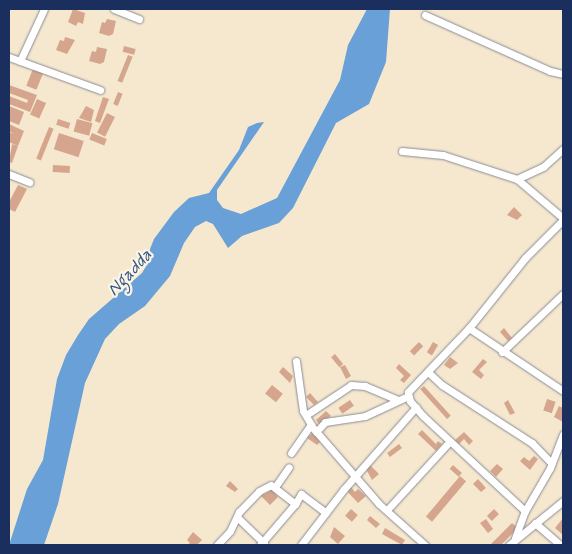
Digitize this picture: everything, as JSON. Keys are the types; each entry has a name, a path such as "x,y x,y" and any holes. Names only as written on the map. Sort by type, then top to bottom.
{"street":[{"path":"20,61 44,9"},
{"path":"114,9 139,19"},
{"path":"425,15 550,71 563,74"},
{"path":"9,57 100,90"},
{"path":"517,179 543,168 563,149"},
{"path":"316,432 326,422 365,416 396,399 408,396 469,328 525,258 563,219 517,179 444,155 402,151"},
{"path":"9,174 29,182"},
{"path":"502,352 563,294"},
{"path":"469,328 502,352 563,391"},
{"path":"296,361 306,415 316,432 354,477 425,545"},
{"path":"429,373 442,385 532,443 551,463"},
{"path":"306,415 351,385 364,386 396,399"},
{"path":"408,396 416,407 450,441 525,510"},
{"path":"301,545 354,477 416,407"},
{"path":"291,453 311,424"},
{"path":"515,538 525,510 551,463 563,434"},
{"path":"387,510 450,441"},
{"path":"275,487 289,467"},
{"path":"218,545 238,518 239,512 259,491 269,484 295,504"},
{"path":"238,518 262,544 301,494 326,513"},
{"path":"509,545 515,538 563,501"},
{"path":"535,523 560,545"}],"water":[{"path":"367,9 390,9 386,62 369,104 336,123 293,208 279,223 242,236 228,248 213,224 206,221 195,227 184,243 170,276 145,306 119,324 105,339 85,383 58,504 44,545 9,545 27,489 43,460 57,379 66,355 78,335 89,319 142,273 148,263 148,254 154,239 174,212 189,198 209,193 239,150 248,127 257,123 264,122 217,190 217,200 223,208 241,214 277,198 340,80 348,45"}],"building":[{"path":"73,9 85,13 83,24 78,22 76,26 68,22"},
{"path":"107,19 116,21 113,34 109,36 99,33 102,22 105,23"},
{"path":"65,37 75,40 67,54 56,50 60,40 64,41"},
{"path":"124,46 136,49 134,55 123,52"},
{"path":"97,47 107,49 104,62 100,64 89,61 92,51 96,52"},
{"path":"128,55 133,57 122,83 118,81"},
{"path":"33,69 43,73 36,90 26,86"},
{"path":"9,85 37,95 30,112 9,104 9,96 27,103 28,100 9,93"},
{"path":"118,92 123,94 118,106 113,104"},
{"path":"103,97 109,99 100,123 95,121"},
{"path":"37,99 46,103 39,119 30,115"},
{"path":"9,106 24,112 19,125 9,121"},
{"path":"86,106 94,110 91,122 79,118"},
{"path":"107,113 115,117 105,137 97,133"},
{"path":"58,119 70,123 69,129 56,125"},
{"path":"77,119 92,123 89,136 74,132"},
{"path":"9,124 24,131 18,146 9,142 9,132 14,134 9,131"},
{"path":"49,127 54,129 41,160 36,159"},
{"path":"59,133 84,141 78,157 54,149"},
{"path":"92,133 107,139 104,145 89,139"},
{"path":"12,144 18,146 12,163 9,162"},
{"path":"53,165 70,166 70,173 53,172"},
{"path":"18,185 27,189 15,212 9,209 9,202"},
{"path":"514,207 522,215 517,220 507,215"},
{"path":"504,328 512,338 508,341 500,332"},
{"path":"419,342 423,346 414,355 410,351"},
{"path":"433,342 438,345 432,355 427,352"},
{"path":"335,354 343,364 339,367 331,357"},
{"path":"450,357 458,363 450,369 444,365"},
{"path":"483,359 487,362 479,370 484,375 481,379 472,372"},
{"path":"399,364 411,375 404,383 400,380 404,376 396,368"},
{"path":"345,365 351,376 346,379 340,367"},
{"path":"283,367 293,376 290,383 279,372"},
{"path":"272,385 283,394 276,402 265,394"},
{"path":"424,386 451,416 447,419 420,389"},
{"path":"310,393 318,402 314,405 306,397"},
{"path":"547,399 556,402 552,413 543,410"},
{"path":"350,400 354,406 342,414 338,408"},
{"path":"508,400 515,413 510,415 504,403"},
{"path":"559,406 563,408 563,422 554,417"},
{"path":"326,411 331,416 319,424 316,420"},
{"path":"422,430 436,444 438,441 442,444 436,451 418,434"},
{"path":"464,432 473,441 469,445 464,439 459,444 455,440"},
{"path":"313,433 320,442 317,445 307,438"},
{"path":"399,444 402,448 390,457 387,453"},
{"path":"534,456 538,459 530,470 520,461 524,457 529,461"},
{"path":"497,464 503,469 496,477 490,471"},
{"path":"370,465 379,474 372,480 366,469"},
{"path":"453,465 462,473 459,477 450,469"},
{"path":"460,476 466,481 432,522 426,517"},
{"path":"478,479 486,488 481,492 473,484"},
{"path":"230,481 238,489 235,492 226,486"},
{"path":"350,486 355,492 358,489 366,496 358,503 346,490"},
{"path":"272,490 278,497 270,505 261,496"},
{"path":"351,509 358,515 352,522 345,516"},
{"path":"494,509 499,514 492,521 487,516"},
{"path":"370,516 380,524 376,528 367,520"},
{"path":"563,518 563,535 555,528"},
{"path":"486,519 493,529 488,533 480,523"},
{"path":"512,523 518,528 501,545 490,545"},
{"path":"334,527 345,536 338,544 330,537"},
{"path":"385,528 405,540 402,545 382,534"},
{"path":"193,532 202,540 197,545 187,545 190,543 187,540"}],"water label":[{"name":"Ngadda","path":"130,273"}]}
